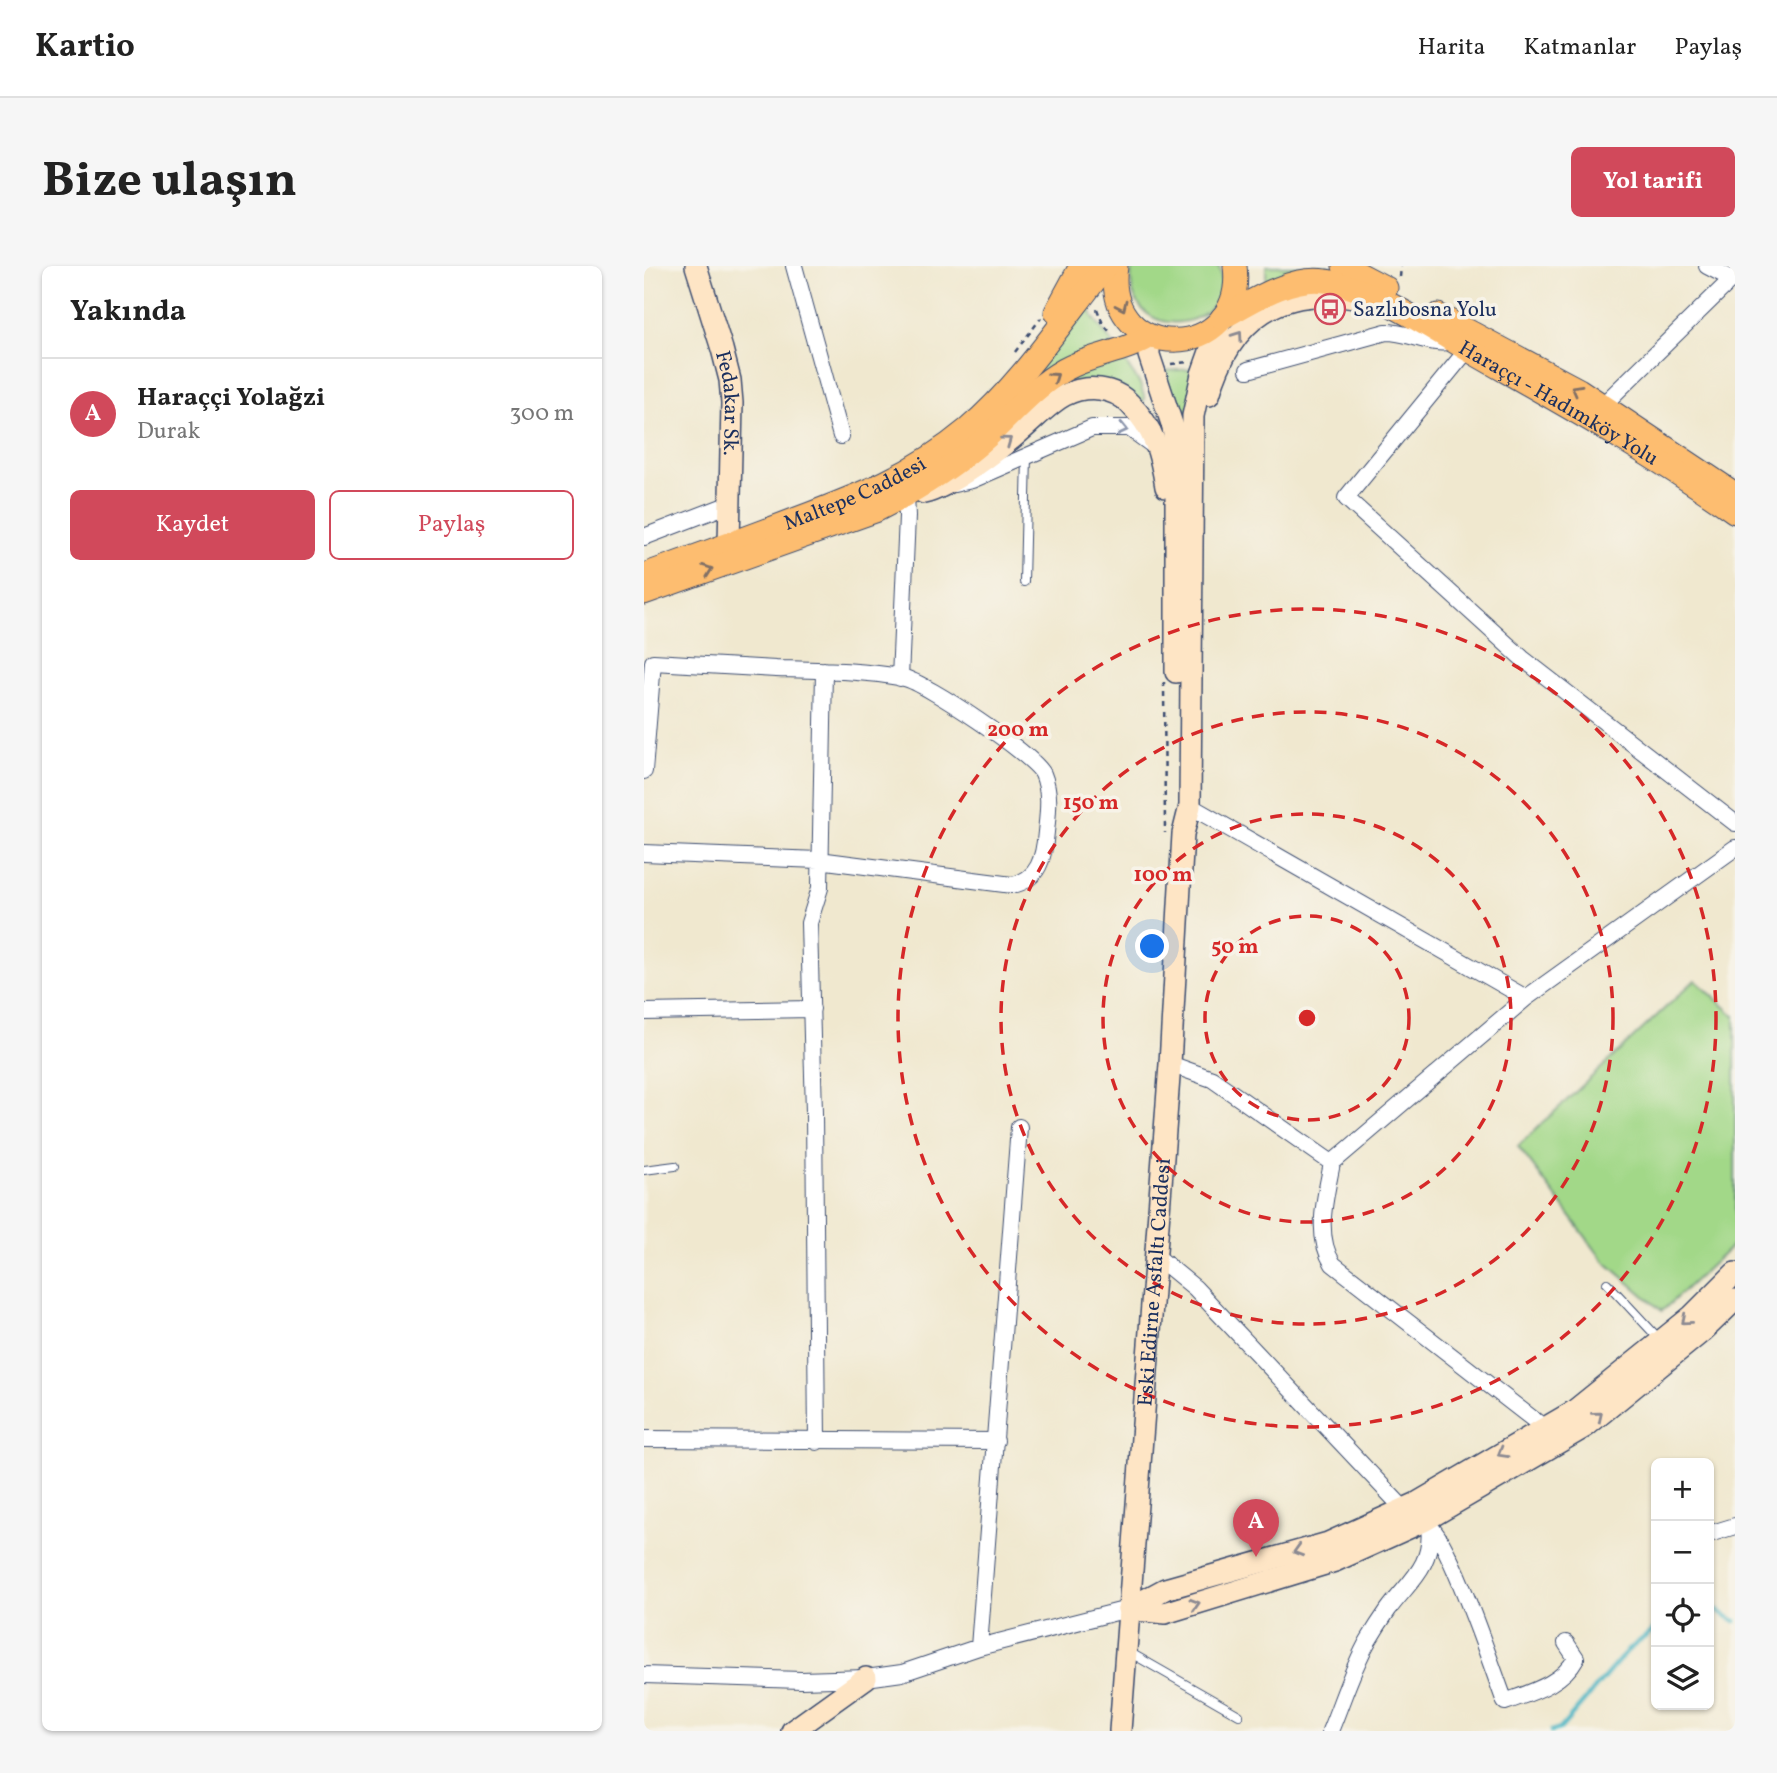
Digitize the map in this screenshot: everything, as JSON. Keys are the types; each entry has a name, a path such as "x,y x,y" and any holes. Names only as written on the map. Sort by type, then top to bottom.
{"main road":[{"name":"Fedakar Sk.","path":"696,266 730,380 732,402 729,544"},
{"path":"1023,356 1058,309 1081,266"},
{"name":"Maltepe Caddesi","path":"644,575 890,482 926,460 968,429 993,405 1023,356 1106,266"},
{"path":"1116,266 1115,287 1119,303 1137,328 1149,337 1148,346 1173,427 1176,452 1184,548 1190,806 1174,839"},
{"path":"1174,839 1184,548 1193,416 1195,398 1207,359 1222,318 1234,295 1237,282 1235,266"},
{"name":"Haraççı - Hadımköy Yolu","path":"1344,266 1603,405 1735,494"},
{"name":"Haraççı - Hadımköy Yolu","path":"1149,337 1164,341 1184,341 1207,331 1222,318 1279,289 1300,282 1313,280 1347,286 1385,303 1461,345 1607,431 1735,512"},
{"path":"1184,548 1200,524 1204,415 1211,388 1237,336 1257,316 1272,306 1293,298 1338,294 1385,303"},
{"name":"Maltepe Caddesi","path":"644,593 874,511 906,495 965,454 1017,406 1065,370 1092,357 1126,349 1149,337"},
{"path":"906,495 928,492 944,484 1020,432 1066,395 1092,388 1117,393 1150,428 1160,450 1167,490 1171,542 1184,548"},
{"name":"Eski Edirne Asfaltı Caddesi","path":"1120,1731 1170,1064 1174,839"},
{"path":"1128,1609 1165,1613 1335,1561 1417,1520 1553,1434 1585,1427 1667,1348 1692,1316 1735,1273"},
{"path":"1667,1348 1704,1330 1735,1300"},
{"path":"792,1731 866,1678"}],"street":[{"path":"794,266 841,436"},
{"path":"1603,405 1733,277 1707,266"},
{"path":"1248,370 1387,332 1398,332 1434,344 1461,345"},
{"path":"1461,345 1346,498 1522,658 1735,823"},
{"name":"Maltepe Caddesi","path":"944,484 972,480 1092,428 1129,428 1160,450"},
{"path":"900,678 906,495"},
{"path":"644,537 730,504"},
{"path":"644,771 653,662 824,670 907,678 959,708 1023,752 1042,771 1048,798 1044,847 1038,868 1026,881 1012,885 819,860 644,853"},
{"path":"817,1442 809,923 820,888 824,670"},
{"path":"1190,806 1526,998"},
{"path":"1553,1434 1333,1264 1326,1253 1323,1240 1323,1218 1332,1163 1526,998 1735,848"},
{"path":"644,1012 811,1009"},
{"path":"1170,1064 1212,1079 1332,1163"},
{"path":"979,1647 1019,1127"},
{"path":"1156,1256 1195,1288 1417,1520 1439,1538 1457,1572 1505,1702 1554,1682 1570,1669 1576,1658 1566,1643"},
{"path":"644,1439 996,1441"},
{"path":"1330,1731 1367,1643 1389,1608 1414,1581 1426,1559 1431,1540 1417,1520"},
{"path":"1714,1532 1735,1526"},
{"path":"644,1675 801,1680 866,1678 902,1673 979,1647 1128,1609"}],"lane":[{"path":"1024,582 1027,456"},
{"path":"644,1170 675,1166"},
{"path":"1607,1283 1667,1348"},
{"path":"1124,1650 1239,1714"}],"path":[{"path":"1023,356 1044,313"},
{"path":"1153,366 1207,359"},
{"path":"1164,678 1174,839"}],"green space":[{"path":"1132,266 1219,266 1221,289 1212,306 1197,318 1178,322 1160,320 1143,310 1133,292"},
{"path":"1266,266 1328,266 1342,271 1266,285"},
{"path":"1089,306 1093,317 1113,344 1033,384 1027,377"},
{"path":"1123,359 1140,384 1145,399 1139,405 1121,388 1015,418 1073,374"},
{"path":"1196,369 1182,455 1163,371"},
{"path":"1695,980 1735,1016 1735,1243 1662,1311 1603,1260 1518,1146"}],"waterway":[{"path":"1714,1609 1735,1621"},
{"path":"1551,1731 1561,1728 1627,1651 1651,1632"}],"place":[{"name":"Sazlıbosna Yolu","path":"1330,309"},
{"name":"Haraççi Yolağzi","path":"1256,1557"}]}
